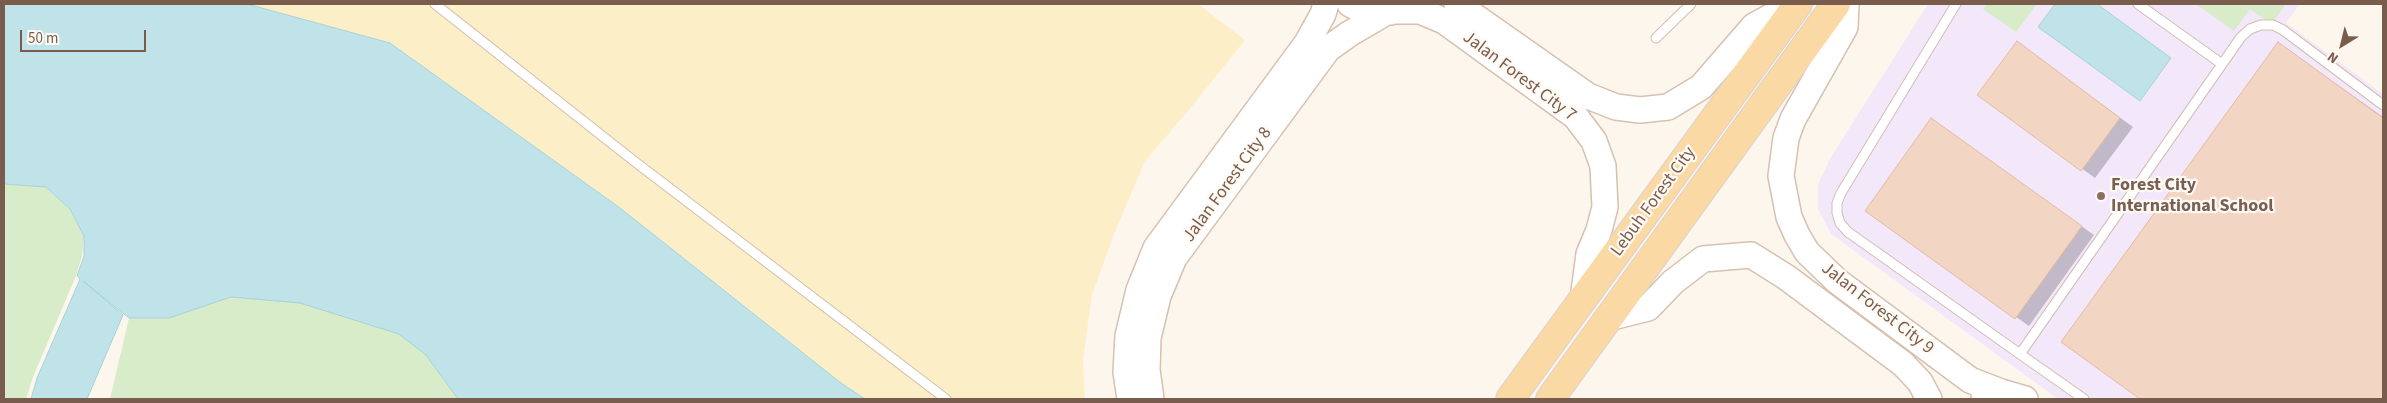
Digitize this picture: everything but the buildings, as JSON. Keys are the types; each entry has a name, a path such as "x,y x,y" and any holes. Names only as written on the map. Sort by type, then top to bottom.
{"main road":[{"name":"Lebuh Forest City","path":"1510,399 1798,4"},
{"name":"Lebuh Forest City","path":"1550,399 1836,4"}],"street":[{"name":"Jalan Forest City 8","path":"1130,399 1126,372 1128,336 1139,290 1156,248 1307,43 1323,14 1326,4"},
{"name":"Jalan Forest City 7","path":"1350,4 1363,11 1397,9 1420,11 1444,21 1576,117 1594,141 1603,166 1605,207 1599,230 1589,254 1583,299"},
{"name":"Jalan Forest City 7","path":"1457,4 1588,96 1616,107 1640,110 1668,107 1701,87 1754,26 1794,4"},
{"name":"Jalan Forest City 9","path":"1846,4 1845,27 1793,119 1786,138 1781,176 1789,217 1796,236 1807,252 1837,281 1970,380 2025,399"},
{"name":"Jalan Forest City 8","path":"1151,399 1147,370 1148,338 1158,296 1174,258 1328,49 1348,34 1397,9"},
{"name":"Jalan Forest City 9","path":"1608,318 1648,308 1673,282 1703,259 1751,255 1786,277 1903,364 1920,382 1929,399"},
{"name":"Jalan Forest City 9","path":"1973,399 1989,393 2001,392"}],"lane":[{"path":"435,4 650,173 946,399"},
{"path":"1656,38 1691,4"},
{"path":"1956,4 1840,193 1837,203 1840,223 1848,232 2084,399"},
{"path":"2138,4 2222,64"},
{"path":"2020,354 2241,37 2250,29 2261,25 2273,25 2284,30 2383,104"}],"shaded area":[{"name":"Forest City International School","path":"1928,4 2300,4 2286,23 2383,94 2383,399 2058,399 1831,234 1818,209 1818,184 1831,157"}],"green space":[{"path":"1987,4 2037,4 2016,32 1983,9"},
{"path":"2196,4 2286,4 2272,24 2250,9 2234,31"},
{"path":"4,184 46,187 70,209 84,236 82,256 76,276 33,377 26,399 4,399"},
{"path":"167,274 409,282 440,374 458,399 110,399 129,318 153,318"}],"sand":[{"path":"247,4 1198,4 1245,40 1145,161 1114,234 1092,295 1083,360 1085,399 865,399 841,383 620,208 390,43"}],"water":[{"path":"4,4 247,4 390,43 620,208 841,383 865,399 458,399 426,355 399,334 300,303 231,297 169,318 129,318 83,281 123,315 87,399 31,399 37,378 80,279 77,276 84,256 84,236 70,209 46,187 4,184"},
{"path":"2055,4 2097,4 2171,58 2140,101 2038,27"}],"place":[{"name":"Forest City International School","path":"2101,196"}]}
